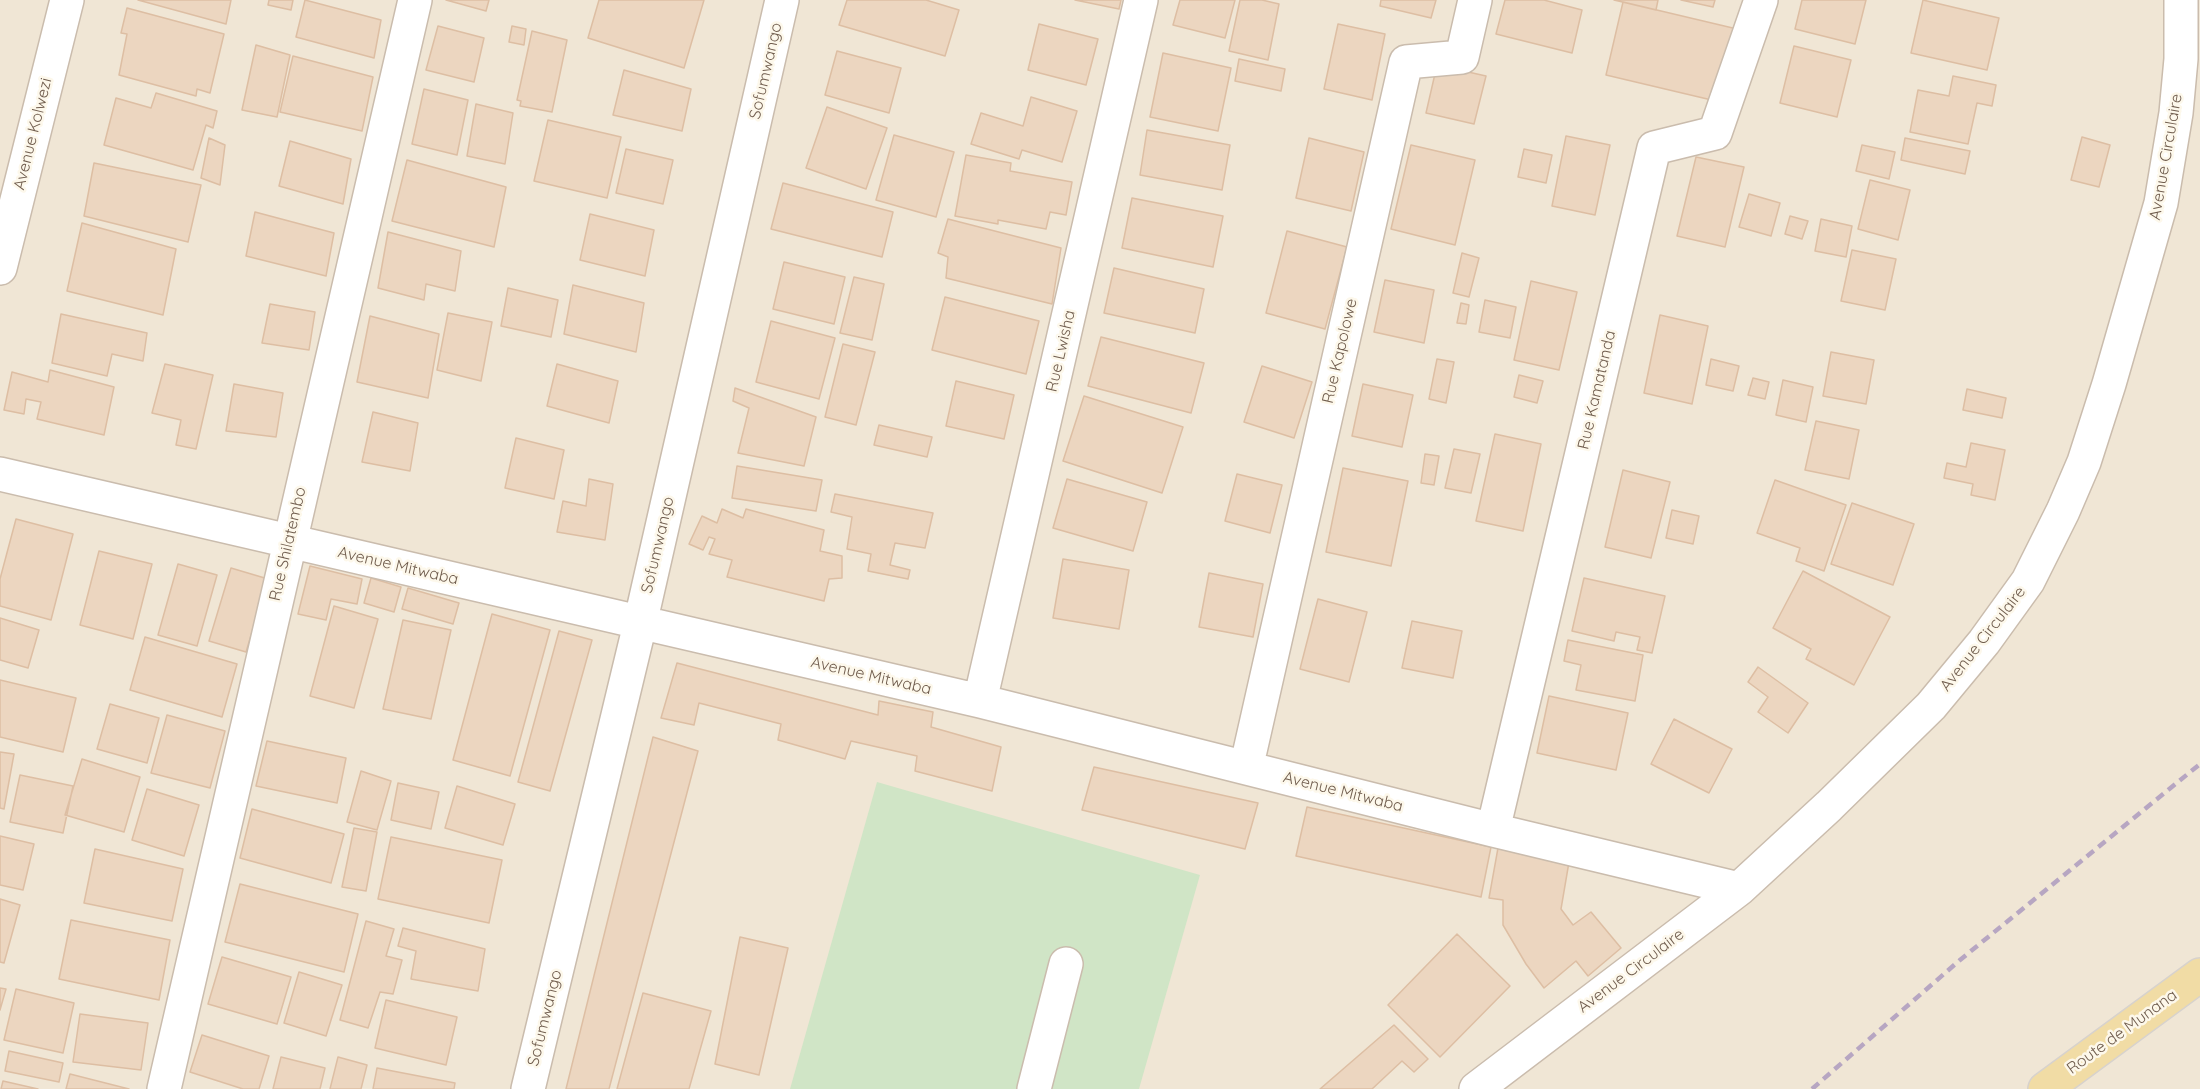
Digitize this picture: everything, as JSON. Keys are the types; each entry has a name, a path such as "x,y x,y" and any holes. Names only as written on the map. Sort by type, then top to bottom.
{"main road":[{"name":"Route de Munana","path":"2045,1089 2200,975"}],"street":[{"name":"Avenue Kolwezi","path":"0,268 67,0"},
{"name":"Rue Shilatembo","path":"164,1089 415,0"},
{"name":"Sofumwango","path":"528,1089 640,624 782,0"},
{"name":"Rue Lwisha","path":"980,701 1141,0"},
{"name":"Rue Kapolowe","path":"1250,751 1406,63 1461,57 1475,0"},
{"name":"Rue Kamatanda","path":"1493,830 1654,148 1715,133 1761,0"},
{"name":"Avenue Circulaire","path":"1476,1089 1739,889 1829,806 1931,706 1984,642 2028,582 2084,462 2161,203 2176,113 2180,70 2181,0"},
{"name":"Avenue Mitwaba","path":"0,474 980,701 1493,830 1739,889"},
{"path":"1034,1089 1066,964"}],"shaded area":[{"path":"0,0 2200,0 2200,1089 0,1089"}],"green space":[{"path":"877,782 1200,875 1139,1089 790,1089"}],"building":[{"path":"138,0 231,0 226,24"},
{"path":"269,0 293,0 291,10 268,5"},
{"path":"305,0 381,20 374,58 296,37"},
{"path":"446,0 489,0 486,11"},
{"path":"599,0 704,0 684,68 588,38"},
{"path":"847,0 926,0 959,10 945,56 839,25"},
{"path":"1075,0 1121,0 1119,9"},
{"path":"1180,0 1235,0 1225,38 1173,25"},
{"path":"1240,0 1262,0 1279,4 1268,60 1229,51"},
{"path":"1381,0 1436,0 1431,18 1380,6"},
{"path":"1505,0 1544,0 1582,10 1572,53 1496,34"},
{"path":"1614,0 1658,0 1656,10"},
{"path":"1681,0 1715,0 1713,7"},
{"path":"1802,0 1866,0 1855,44 1795,29"},
{"path":"1923,0 1999,18 1987,70 1911,53"},
{"path":"1623,2 1737,29 1720,102 1606,75"},
{"path":"127,8 224,34 210,93 197,89 196,96 119,75 127,34 121,33"},
{"path":"1039,24 1098,39 1086,85 1028,70"},
{"path":"1338,24 1385,34 1372,100 1324,89"},
{"path":"438,26 484,38 474,82 426,70"},
{"path":"512,26 526,29 524,45 509,42"},
{"path":"532,31 567,40 552,112 520,106 521,101 517,100"},
{"path":"256,45 290,55 277,117 242,110"},
{"path":"1794,46 1851,60 1837,117 1780,103"},
{"path":"837,51 901,68 889,113 825,95"},
{"path":"1163,53 1231,68 1218,131 1150,117"},
{"path":"293,56 373,77 362,131 280,112"},
{"path":"1239,59 1285,69 1281,91 1235,81"},
{"path":"1437,65 1486,76 1474,124 1426,113"},
{"path":"624,70 691,89 682,131 613,115"},
{"path":"1953,76 1996,85 1992,106 1977,103 1968,144 1910,132 1918,90 1949,96"},
{"path":"424,89 468,100 457,155 412,144"},
{"path":"156,93 217,111 213,128 206,125 193,170 104,145 116,98 151,108"},
{"path":"1031,97 1077,111 1062,162 1022,150 1019,159 971,144 981,113 1023,126"},
{"path":"476,104 513,113 505,164 467,156"},
{"path":"827,107 887,128 866,189 806,168"},
{"path":"548,120 621,137 607,198 534,181"},
{"path":"1147,130 1230,145 1222,190 1140,175"},
{"path":"894,135 954,152 936,217 876,200"},
{"path":"1566,136 1610,145 1595,215 1552,206"},
{"path":"2082,137 2110,145 2099,187 2071,180"},
{"path":"209,138 225,145 220,185 201,178"},
{"path":"1309,138 1364,152 1351,211 1296,198"},
{"path":"1905,138 1970,151 1965,174 1901,160"},
{"path":"290,141 351,159 343,204 279,186"},
{"path":"1411,145 1475,160 1455,245 1391,229"},
{"path":"1862,145 1895,152 1889,179 1856,171"},
{"path":"626,149 673,160 663,204 616,193"},
{"path":"1524,149 1552,155 1546,183 1518,177"},
{"path":"966,155 1011,163 1010,171 1072,182 1066,215 1050,212 1046,229 998,220 998,224 955,216"},
{"path":"1696,157 1744,167 1725,247 1677,236"},
{"path":"407,160 506,187 494,247 392,221"},
{"path":"94,163 201,185 188,242 84,216"},
{"path":"1870,180 1910,190 1898,240 1858,229"},
{"path":"783,183 893,212 882,257 771,229"},
{"path":"1749,194 1780,203 1771,236 1739,227"},
{"path":"1132,198 1223,216 1213,267 1122,248"},
{"path":"255,212 334,233 326,276 246,256"},
{"path":"590,214 654,230 645,276 580,260"},
{"path":"1790,216 1808,221 1802,239 1785,234"},
{"path":"948,219 1061,248 1052,304 946,278 948,257 938,253"},
{"path":"1821,219 1852,226 1846,257 1815,251"},
{"path":"82,223 176,249 163,315 67,291"},
{"path":"1287,231 1347,247 1325,329 1266,313"},
{"path":"388,232 461,251 455,291 426,284 424,300 378,288"},
{"path":"1852,250 1896,259 1885,310 1841,301"},
{"path":"1462,253 1479,258 1469,297 1453,293"},
{"path":"784,262 845,277 834,324 773,309"},
{"path":"1114,268 1204,289 1195,333 1104,313"},
{"path":"854,277 884,284 872,340 840,333"},
{"path":"1385,280 1434,290 1424,343 1374,332"},
{"path":"1531,281 1577,292 1559,370 1514,360"},
{"path":"573,285 644,303 636,352 564,334"},
{"path":"508,288 558,300 551,337 501,326"},
{"path":"945,297 1039,321 1026,374 932,350"},
{"path":"1485,300 1516,307 1510,338 1479,332"},
{"path":"1461,303 1469,305 1466,324 1457,323"},
{"path":"270,304 315,312 309,350 262,343"},
{"path":"448,313 492,322 481,381 437,370"},
{"path":"61,314 147,333 143,361 112,354 107,376 52,363"},
{"path":"1660,315 1708,326 1692,404 1644,393"},
{"path":"370,316 439,334 428,398 357,382"},
{"path":"771,321 835,338 819,399 756,382"},
{"path":"1101,337 1204,363 1191,413 1088,386"},
{"path":"843,344 875,352 856,425 825,417"},
{"path":"1831,352 1874,360 1866,404 1823,396"},
{"path":"1437,359 1454,362 1446,403 1429,399"},
{"path":"1711,359 1739,366 1733,391 1706,385"},
{"path":"165,364 213,375 196,449 176,445 181,420 152,413"},
{"path":"557,364 618,381 609,423 547,406"},
{"path":"1262,366 1312,382 1294,438 1244,422"},
{"path":"50,370 114,387 104,435 37,419 41,402 26,399 24,414 4,410 12,372 48,382"},
{"path":"1519,375 1543,381 1537,403 1514,397"},
{"path":"1753,378 1769,382 1765,399 1748,395"},
{"path":"1783,380 1813,387 1806,422 1776,415"},
{"path":"956,381 1014,395 1004,439 946,426"},
{"path":"234,384 283,393 276,437 226,431"},
{"path":"1363,384 1413,395 1402,447 1352,436"},
{"path":"735,388 816,417 804,466 738,453 749,408 733,401"},
{"path":"1967,389 2006,398 2002,418 1963,410"},
{"path":"1084,396 1183,427 1162,493 1063,461"},
{"path":"373,412 418,423 410,471 362,462"},
{"path":"1816,421 1859,430 1849,479 1805,470"},
{"path":"879,425 932,437 927,457 874,445"},
{"path":"1495,434 1541,444 1523,531 1476,521"},
{"path":"516,438 564,450 554,499 505,488"},
{"path":"1971,443 2005,450 1995,500 1971,495 1973,484 1944,478 1947,463 1966,467"},
{"path":"1454,449 1480,454 1471,493 1445,488"},
{"path":"1425,454 1439,456 1434,485 1421,483"},
{"path":"737,466 822,480 816,511 732,498"},
{"path":"1343,468 1408,481 1391,566 1326,552"},
{"path":"1623,470 1670,482 1651,558 1605,547"},
{"path":"1237,474 1282,485 1270,533 1225,521"},
{"path":"589,479 613,484 605,540 557,532 563,501 586,506"},
{"path":"1067,479 1147,502 1133,551 1053,528"},
{"path":"1775,480 1846,505 1824,571 1796,561 1800,548 1757,533"},
{"path":"835,494 933,513 925,548 895,543 890,565 910,570 908,579 868,571 871,554 847,549 852,517 831,512"},
{"path":"1852,503 1914,524 1893,585 1831,564"},
{"path":"722,509 743,518 746,509 824,530 820,551 842,556 842,578 829,579 824,601 727,577 732,560 709,554 715,539 709,537 703,550 689,544 702,516 717,523"},
{"path":"1672,510 1699,516 1693,544 1666,538"},
{"path":"16,519 73,534 51,620 0,606 0,579"},
{"path":"99,551 152,564 133,639 80,625"},
{"path":"1063,559 1129,570 1119,629 1053,618"},
{"path":"178,564 217,575 197,646 158,635"},
{"path":"310,566 362,579 357,604 331,599 326,620 298,614"},
{"path":"231,568 268,579 246,652 209,641"},
{"path":"1803,571 1890,617 1854,685 1806,659 1811,649 1773,628"},
{"path":"1209,573 1263,584 1253,637 1199,627"},
{"path":"371,578 401,587 394,612 364,603"},
{"path":"1584,578 1665,596 1652,653 1637,650 1640,637 1616,632 1614,641 1572,631"},
{"path":"408,588 459,603 453,624 402,609"},
{"path":"1318,599 1367,612 1349,682 1300,669"},
{"path":"334,606 378,619 354,708 310,696"},
{"path":"492,614 550,630 510,776 453,760"},
{"path":"0,618 39,630 28,668 0,660"},
{"path":"403,620 451,630 431,719 383,709"},
{"path":"1412,621 1462,631 1453,678 1402,668"},
{"path":"559,631 592,640 550,791 518,782"},
{"path":"145,637 237,664 222,717 130,690"},
{"path":"1568,640 1643,655 1635,701 1576,690 1581,665 1564,661"},
{"path":"677,663 878,715 879,701 933,712 931,727 1001,747 992,791 915,771 917,756 851,741 845,759 778,740 781,724 699,703 694,725 661,718"},
{"path":"1758,667 1808,703 1788,733 1758,712 1768,697 1748,682"},
{"path":"0,680 76,698 63,752 0,737"},
{"path":"1549,696 1628,713 1616,770 1537,753"},
{"path":"110,704 159,718 147,763 97,749"},
{"path":"167,715 225,731 210,788 151,773"},
{"path":"1674,719 1732,749 1709,793 1651,764"},
{"path":"653,737 698,751 609,1089 566,1089"},
{"path":"267,741 346,758 337,803 256,786"},
{"path":"0,752 14,754 4,809 0,808"},
{"path":"82,759 140,777 124,832 65,815"},
{"path":"1094,767 1258,803 1245,849 1082,810"},
{"path":"361,771 391,781 377,830 347,822"},
{"path":"20,775 73,786 63,833 10,822"},
{"path":"398,783 439,792 431,829 391,820"},
{"path":"457,786 515,804 503,845 445,828"},
{"path":"147,789 199,805 184,856 132,840"},
{"path":"1307,807 1491,847 1481,897 1296,856"},
{"path":"252,809 344,834 331,883 240,858"},
{"path":"354,828 377,832 366,891 342,887"},
{"path":"0,836 34,844 23,890 0,885"},
{"path":"391,837 502,860 489,923 378,899"},
{"path":"1498,848 1569,862 1561,909 1573,925 1591,912 1621,948 1588,976 1576,961 1544,988 1526,964 1503,925 1503,900 1489,898"},
{"path":"95,849 183,869 172,921 84,903"},
{"path":"240,884 358,914 344,972 225,942"},
{"path":"0,899 20,905 4,963 0,962"},
{"path":"71,920 170,940 159,1000 59,979"},
{"path":"366,921 394,929 386,956 402,960 393,994 380,992 368,1028 340,1020"},
{"path":"403,928 485,949 478,991 411,979 416,951 398,946"},
{"path":"1457,934 1510,986 1440,1057 1388,1005"},
{"path":"740,937 788,948 759,1075 715,1064"},
{"path":"222,957 291,977 277,1024 208,1004"},
{"path":"299,972 342,985 326,1036 284,1023"},
{"path":"0,988 6,989 0,1010"},
{"path":"16,989 74,1003 63,1053 4,1040"},
{"path":"643,993 711,1011 689,1089 617,1089"},
{"path":"386,1000 457,1017 446,1065 375,1048"},
{"path":"80,1014 148,1023 141,1070 73,1062"},
{"path":"1394,1025 1428,1059 1414,1072 1402,1061 1372,1089 1320,1089"},
{"path":"202,1035 269,1056 259,1089 243,1089 190,1072"},
{"path":"9,1051 63,1063 59,1082 5,1071"},
{"path":"281,1057 325,1068 320,1089 273,1089"},
{"path":"338,1057 367,1065 361,1089 330,1089"},
{"path":"377,1068 455,1083 454,1089 373,1089"},
{"path":"70,1074 129,1089 66,1089"},
{"path":"3,1081 38,1089 1,1089"}],"railway":[{"path":"1812,1089 1960,960 2200,764"}]}
